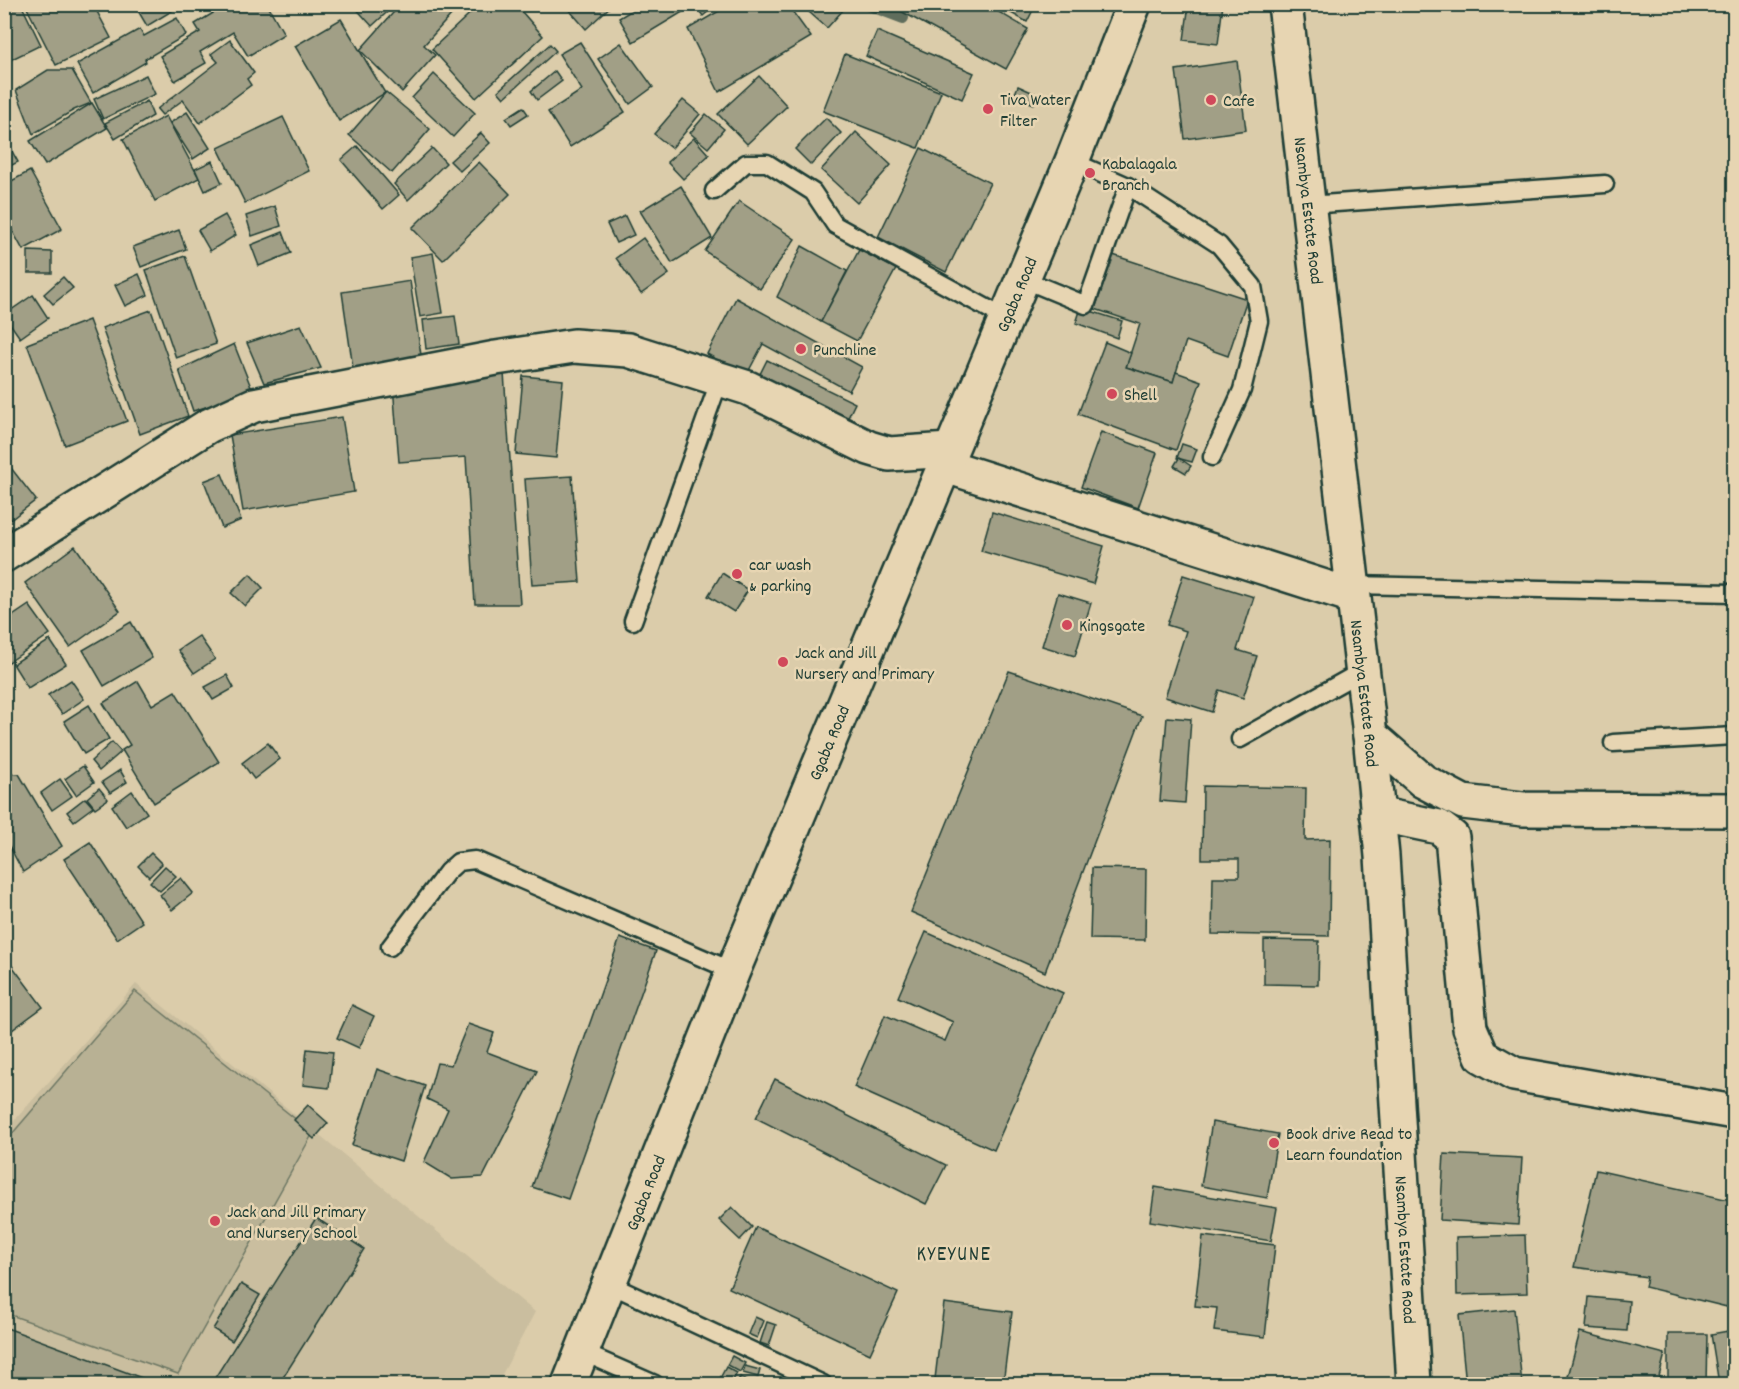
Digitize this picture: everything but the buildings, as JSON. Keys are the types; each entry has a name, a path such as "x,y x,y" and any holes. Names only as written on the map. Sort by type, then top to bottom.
{"street":[{"name":"Ggaba Road","path":"569,1384 733,971 1007,319 1134,4"},
{"name":"Nsambya Estate Road","path":"1285,4 1382,856 1414,1384"},
{"path":"4,555 208,426 254,405 496,358 574,346 628,350 748,388 869,448 889,454 948,458 1353,590"},
{"path":"1370,735 1423,781 1464,802 1523,808 1734,810"},
{"path":"1377,814 1439,827 1452,837 1470,1028 1482,1056 1514,1074 1734,1112"}],"lane":[{"path":"1072,161 1128,186 1219,245 1253,286 1258,321 1242,390 1212,457"},
{"path":"714,191 746,163 767,163 813,192 835,225 1007,319"},
{"path":"1308,205 1605,184"},
{"path":"1023,279 1086,305 1128,186"},
{"path":"633,621 720,379"},
{"path":"1353,590 1734,593"},
{"path":"1240,740 1362,671"},
{"path":"1613,743 1734,735"},
{"path":"390,947 447,872 458,862 475,860 733,971"},
{"path":"609,1284 823,1384"},
{"path":"582,1352 656,1384"}],"shaded area":[{"name":"Jack and Jill Primary and Nursery School","path":"136,984 535,1312 497,1384 5,1384 5,1131"},
{"path":"135,991 313,1133 178,1374 5,1313 5,1142"}],"waterway":[{"path":"866,4 903,18"}],"place":[{"name":"Cafe","path":"1211,100"},
{"name":"Tiva Water Filter","path":"988,109"},
{"name":"Kabalagala Branch","path":"1090,173"},
{"name":"Punchline","path":"801,349"},
{"name":"Shell","path":"1112,394"},
{"name":"car wash & parking","path":"737,574"},
{"name":"Kingsgate","path":"1067,625"},
{"name":"Jack and Jill Nursery and Primary","path":"783,662"},
{"name":"Book drive Read to Learn foundation","path":"1274,1143"},
{"name":"Jack and Jill Primary and Nursery School","path":"215,1221"}],"district":[{"name":"KYEYUNE","path":"954,1253"}]}
